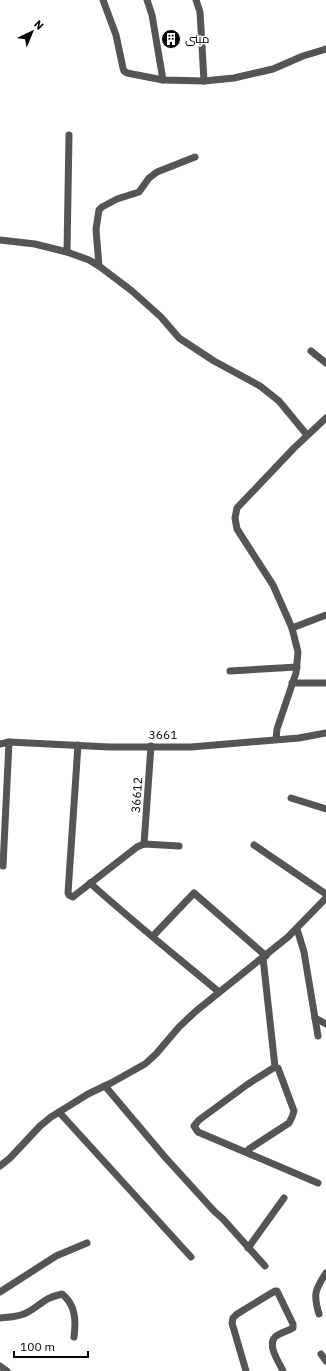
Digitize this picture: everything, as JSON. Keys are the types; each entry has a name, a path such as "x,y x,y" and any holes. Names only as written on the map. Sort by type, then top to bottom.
{"street":[{"path":"103,0 116,35 124,71 163,80 204,81 234,78 273,69 303,56 326,49"},
{"path":"147,0 152,15 163,80"},
{"path":"196,0 201,17 204,81"},
{"path":"67,252 69,135"},
{"path":"99,266 96,229 99,210 117,199 139,192 149,178 157,172 195,157"},
{"path":"0,240 34,244 67,252 89,260 99,266 132,291 162,317 179,338 260,386 279,401 307,435"},
{"path":"311,351 326,364"},
{"path":"276,739 277,730 297,667 298,652 292,628 273,585 237,529 235,518 237,508 240,504 307,435 326,418"},
{"path":"292,628 326,615"},
{"path":"230,671 297,667"},
{"path":"292,683 326,683"},
{"name":"3661","path":"0,744 9,742 109,747 191,747 299,738 326,733"},
{"path":"3,866 9,742"},
{"path":"78,745 69,895 74,896 90,882 137,847 144,844 179,846"},
{"name":"36612","path":"144,844 151,746"},
{"path":"291,798 326,809"},
{"path":"0,1166 10,1158 40,1126 59,1112 88,1094 145,1064 185,1022 297,928 326,898 254,845"},
{"path":"90,882 132,921 153,936 219,992"},
{"path":"153,936 194,893 264,957 275,1067 278,1068 294,1111 289,1123 249,1149 247,1152"},
{"path":"297,928 304,952 318,1036"},
{"path":"315,1018 326,1024"},
{"path":"275,1067 248,1084 198,1120 194,1126 198,1132 318,1183"},
{"path":"105,1086 164,1156 265,1266"},
{"path":"59,1112 191,1257"},
{"path":"248,1248 284,1198"},
{"path":"0,1292 56,1256 87,1243"},
{"path":"319,1314 314,1299 316,1290 326,1273"},
{"path":"246,1371 232,1323 233,1318 237,1314 275,1291 278,1291 293,1324 293,1328 276,1336 272,1342 272,1347 283,1371"},
{"path":"0,1318 17,1316 28,1312 44,1300 62,1294 67,1298 72,1306 76,1325 74,1337"},
{"path":"321,1354 326,1361"},
{"path":"0,1366 7,1371"}],"place":[{"name":"مبنى","path":"171,39"}]}
